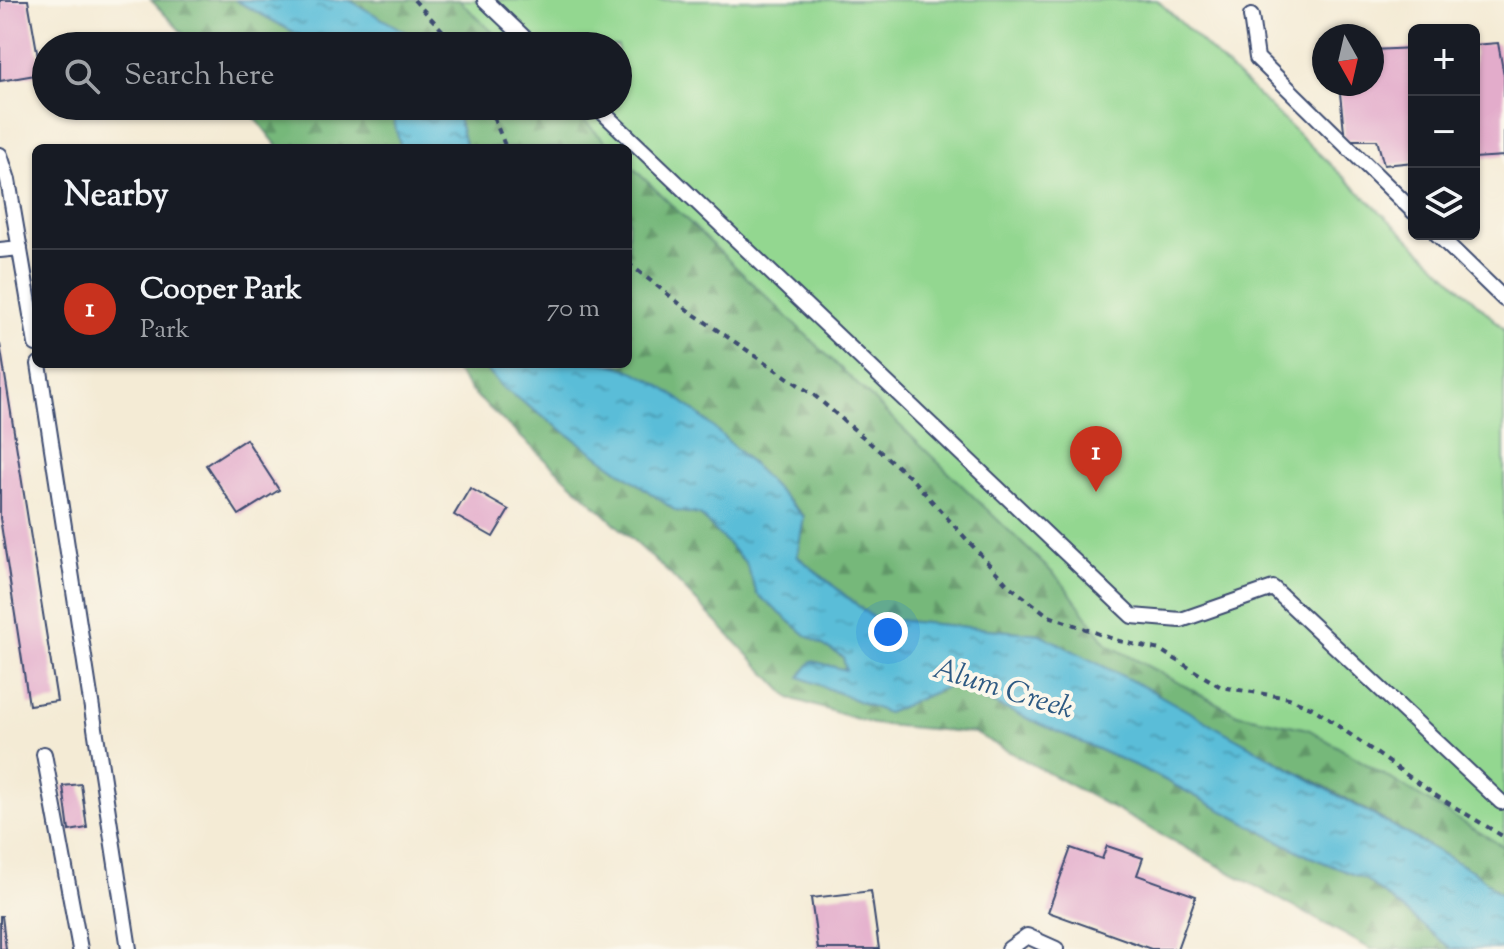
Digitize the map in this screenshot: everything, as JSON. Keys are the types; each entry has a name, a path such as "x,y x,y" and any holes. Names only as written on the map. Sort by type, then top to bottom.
{"lane":[{"path":"485,0 518,32"},
{"path":"1251,16 1257,58 1408,206"},
{"path":"611,120 1132,616 1181,620 1273,588 1501,802"},
{"path":"0,155 8,180 32,320"},
{"path":"1443,240 1504,299"},
{"path":"0,250 20,248"},
{"path":"40,368 129,949"},
{"path":"44,754 80,949"},
{"path":"1009,949 1027,936 1056,949"}],"path":[{"path":"414,0 444,32"},
{"path":"495,120 504,144"}],"green space":[{"path":"151,0 235,0 293,32 182,32"},
{"path":"275,0 1157,0 1504,329 1504,934 963,684 779,566 565,368 632,368 632,144 443,144 430,120 632,120 632,32 326,32"},
{"path":"349,0 459,0 492,32 405,32"},
{"path":"257,120 394,120 400,144 276,144"},
{"path":"459,120 583,120 608,144 465,144"},
{"path":"632,167 1061,581 1108,645 1237,714 1308,729 1504,847 1504,897 1476,873 1321,784 1040,634 873,618 797,556 804,516 714,429 665,391 619,368 632,368"},
{"path":"453,368 485,368 503,388 676,511 700,515 746,563 757,594 806,635 843,657 846,670 812,661 800,677 887,713 951,685 1150,772 1308,856 1365,879 1452,949 1371,949 975,733 873,724 790,698 671,575 473,393"}],"water":[{"path":"235,0 349,0 405,32 293,32"},
{"path":"394,120 459,120 465,144 400,144"},
{"name":"Alum Creek","path":"485,368 622,368 660,386 713,427 804,517 797,556 873,618 1040,634 1150,690 1476,873 1504,897 1504,949 1452,949 1365,879 1308,856 1150,772 951,685 887,713 800,677 812,661 846,670 843,657 806,635 757,594 746,563 700,515 676,511 503,388"}],"building":[{"path":"0,0 28,0 34,32 32,76 0,81"},
{"path":"1498,43 1504,75 1504,156 1480,158 1480,44"},
{"path":"1408,48 1408,163 1384,165 1377,140 1345,140 1340,96 1384,96 1384,49"},
{"path":"0,344 57,701 29,705 0,518"},
{"path":"246,439 279,490 239,515 206,465"},
{"path":"470,488 509,510 493,537 454,515"},
{"path":"81,784 87,828 69,831 63,786"},
{"path":"1107,846 1143,858 1137,875 1196,896 1177,949 1151,949 1048,912 1071,848 1102,859"},
{"path":"871,891 879,949 818,949 811,898"},
{"path":"2,916 6,949 0,949"}],"place":[{"name":"Cooper Park","path":"1096,492"}]}
